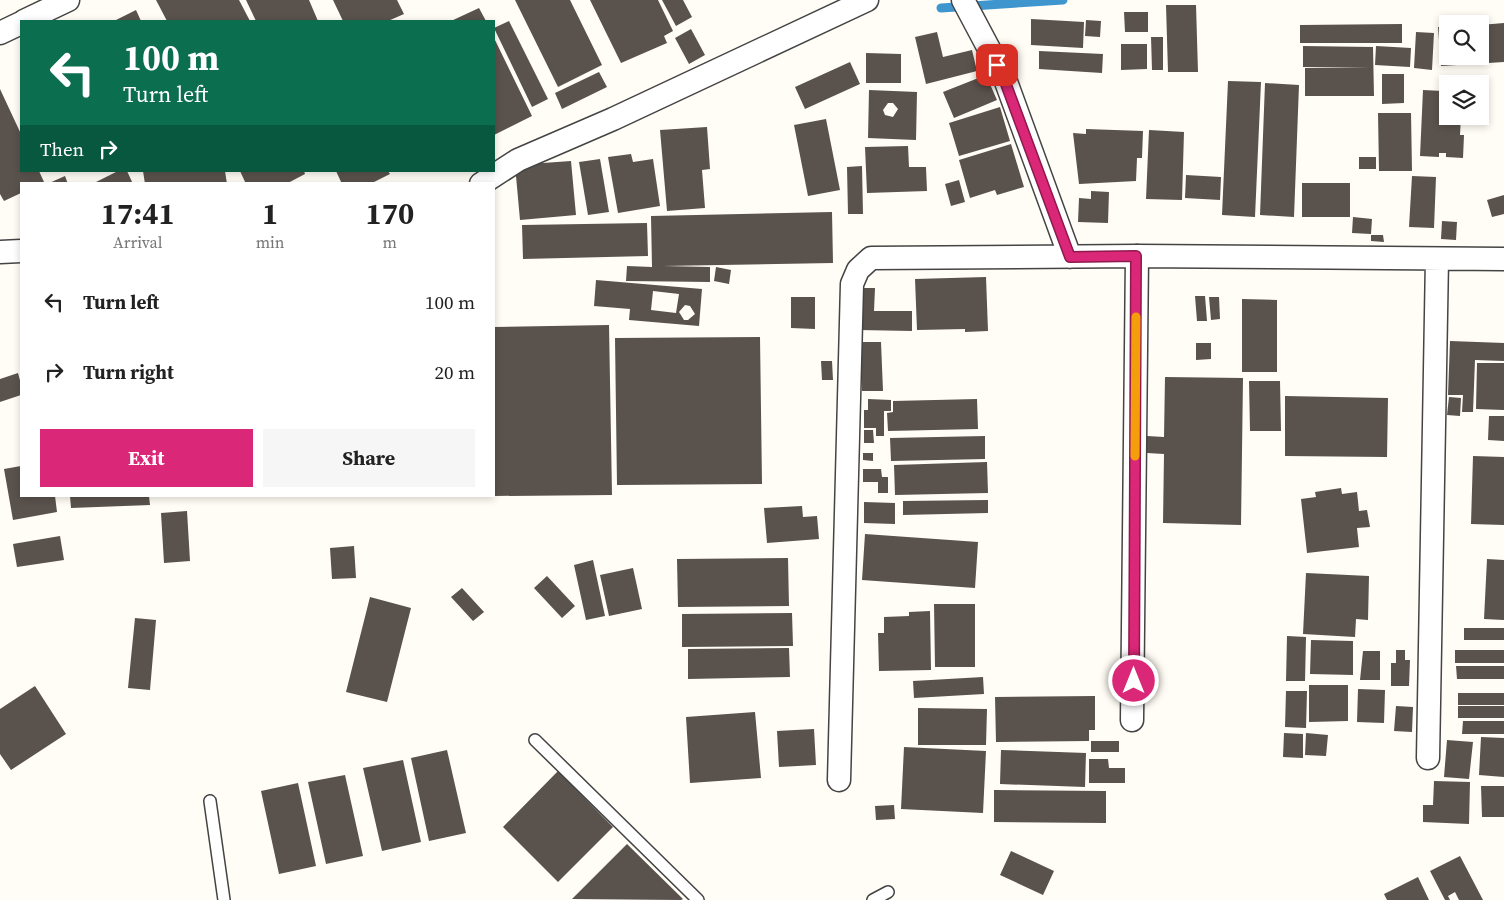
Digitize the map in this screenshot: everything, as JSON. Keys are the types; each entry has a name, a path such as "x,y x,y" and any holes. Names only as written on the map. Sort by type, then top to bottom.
{"street":[{"path":"27,20 68,0"},
{"path":"484,182 518,160 613,119 867,0"},
{"path":"963,0 1004,79 1070,257"},
{"path":"0,33 20,23"},
{"path":"0,252 20,251"},
{"path":"1132,720 1136,256"},
{"path":"839,780 852,284 858,270 871,258 1136,256 1504,259"},
{"path":"1428,758 1437,259"}],"lane":[{"path":"534,740 698,900"},
{"path":"210,801 224,900"},
{"path":"873,900 888,892"}],"building":[{"path":"156,0 239,0 249,20 166,20"},
{"path":"246,0 309,0 318,20 256,20"},
{"path":"333,0 397,0 404,14 390,20 343,20"},
{"path":"515,0 570,0 602,65 558,87"},
{"path":"590,0 658,0 673,31 664,36 667,43 621,63"},
{"path":"662,0 683,0 692,17 676,26"},
{"path":"1166,5 1196,5 1198,72 1168,72"},
{"path":"479,8 485,20 453,20"},
{"path":"136,10 141,20 116,20"},
{"path":"1124,12 1148,12 1148,32 1125,32"},
{"path":"1031,19 1084,22 1083,48 1031,45"},
{"path":"1086,20 1101,21 1100,37 1085,36"},
{"path":"509,21 548,99 532,107 495,28"},
{"path":"1504,23 1504,62 1489,63 1489,24"},
{"path":"1402,24 1402,43 1300,43 1300,25"},
{"path":"691,29 705,55 689,64 675,38"},
{"path":"937,32 943,57 972,50 977,71 926,84 915,37"},
{"path":"1416,32 1434,33 1432,70 1414,68"},
{"path":"1151,37 1163,37 1163,70 1152,70"},
{"path":"495,40 532,116 495,134"},
{"path":"1121,44 1147,44 1147,69 1121,70"},
{"path":"1303,46 1373,47 1374,96 1305,96 1305,68 1370,68 1303,67"},
{"path":"1376,46 1411,48 1410,67 1375,65"},
{"path":"1039,51 1103,54 1102,73 1039,69"},
{"path":"866,53 901,54 901,83 866,83"},
{"path":"850,62 860,84 805,109 795,87"},
{"path":"599,72 607,87 562,109 555,93"},
{"path":"1382,74 1404,74 1404,103 1382,104"},
{"path":"986,75 997,100 954,118 943,92"},
{"path":"1228,81 1261,82 1255,217 1222,215"},
{"path":"1265,83 1299,85 1294,217 1260,215"},
{"path":"0,89 20,132 20,172 39,172 44,182 20,182 20,193 4,201 0,194"},
{"path":"869,90 917,92 916,140 868,138","holes":["888,103 893,103 898,109 893,117 885,115 883,110"]},
{"path":"1423,90 1439,91 1439,125 1461,125 1460,135 1464,135 1463,158 1446,157 1446,153 1439,153 1439,157 1420,156"},
{"path":"1000,107 1010,141 959,156 949,123"},
{"path":"1378,113 1411,113 1412,171 1379,171"},
{"path":"826,119 840,190 808,196 794,125"},
{"path":"707,127 710,169 702,170 705,208 667,211 660,130"},
{"path":"1086,129 1143,131 1142,158 1137,158 1136,181 1079,184 1073,133 1086,134"},
{"path":"1149,130 1184,132 1182,200 1146,199"},
{"path":"1011,144 1024,187 997,195 995,190 970,198 959,160"},
{"path":"908,146 909,167 926,167 927,191 867,193 865,147"},
{"path":"631,154 633,162 653,159 660,206 618,213 608,157"},
{"path":"1359,157 1376,157 1376,169 1359,169"},
{"path":"600,159 609,212 588,215 579,162"},
{"path":"571,161 576,215 520,220 515,165"},
{"path":"862,166 863,214 848,214 847,167"},
{"path":"116,172 127,172 132,182 96,182"},
{"path":"143,172 225,172 227,182 145,182"},
{"path":"240,172 304,172 305,174 290,182 245,182"},
{"path":"336,172 389,172 390,174 374,182 341,182"},
{"path":"1186,175 1221,177 1220,200 1185,198"},
{"path":"65,176 67,182 52,182"},
{"path":"1412,176 1436,177 1434,228 1409,227"},
{"path":"959,180 965,202 951,206 945,184"},
{"path":"1302,183 1350,183 1350,217 1302,217"},
{"path":"1091,191 1109,192 1108,223 1078,222 1079,198 1091,199"},
{"path":"1504,195 1504,214 1492,217 1487,200"},
{"path":"832,212 833,263 663,266 710,267 710,282 626,281 627,266 652,267 651,216"},
{"path":"1353,217 1372,219 1371,234 1352,233"},
{"path":"1442,221 1457,222 1456,240 1441,239"},
{"path":"647,223 648,256 523,259 522,225"},
{"path":"1371,235 1383,235 1384,242 1371,241"},
{"path":"716,267 731,270 729,284 714,281"},
{"path":"986,277 988,331 965,332 965,329 917,330 915,279"},
{"path":"596,280 702,289 699,326 629,320 630,309 594,306","holes":["653,291 679,294 676,313 651,310","685,305 690,306 695,314 688,320 684,320 679,312"]},
{"path":"859,288 875,288 874,311 912,311 912,331 859,330"},
{"path":"1195,296 1205,296 1207,321 1197,321"},
{"path":"791,297 815,297 815,329 791,328"},
{"path":"1209,297 1219,297 1220,319 1211,320"},
{"path":"1242,299 1277,300 1277,372 1242,372"},
{"path":"609,325 612,495 495,496 495,327"},
{"path":"760,337 762,484 617,485 615,338"},
{"path":"1450,341 1504,343 1504,361 1475,360 1473,412 1462,412 1463,395 1448,395"},
{"path":"861,342 881,342 883,391 862,391"},
{"path":"1196,343 1211,343 1211,359 1196,360"},
{"path":"821,361 832,361 833,380 822,380"},
{"path":"1477,363 1504,363 1504,410 1476,409"},
{"path":"18,373 20,395 0,402 0,379"},
{"path":"1165,377 1243,378 1241,525 1163,523 1164,454 1147,453 1147,436 1164,437"},
{"path":"1249,381 1280,381 1281,431 1250,431"},
{"path":"1285,396 1388,398 1387,457 1285,456"},
{"path":"1449,397 1461,398 1460,416 1447,415"},
{"path":"868,399 891,400 891,411 884,411 884,436 876,436 876,428 864,428 864,410 868,410"},
{"path":"977,399 978,429 888,431 887,413 893,412 893,401"},
{"path":"1489,416 1504,416 1504,441 1488,440"},
{"path":"864,430 873,430 874,443 864,443"},
{"path":"985,436 985,459 891,461 890,438"},
{"path":"863,453 873,453 873,461 863,460"},
{"path":"1473,456 1504,457 1504,525 1471,524"},
{"path":"987,462 988,493 895,495 894,465"},
{"path":"20,466 20,497 55,497 57,512 13,520 4,469"},
{"path":"863,469 881,469 882,477 888,477 888,493 878,493 878,482 863,482"},
{"path":"1341,488 1342,494 1357,492 1359,511 1367,510 1370,527 1357,528 1359,547 1307,553 1301,499 1316,497 1315,492"},
{"path":"70,497 149,497 150,505 71,508"},
{"path":"988,500 988,513 903,515 903,501"},
{"path":"864,502 895,503 895,524 864,523"},
{"path":"802,506 803,517 817,516 819,539 767,543 764,508"},
{"path":"187,511 190,561 164,563 161,513"},
{"path":"865,534 978,542 975,588 862,580"},
{"path":"60,536 64,560 17,567 13,544"},
{"path":"354,546 356,578 332,579 330,548"},
{"path":"788,558 789,606 678,607 677,559"},
{"path":"1487,559 1504,560 1504,620 1484,619"},
{"path":"593,560 605,616 586,620 574,565"},
{"path":"633,568 642,609 609,616 600,575"},
{"path":"1306,573 1369,576 1368,620 1356,619 1355,637 1303,634"},
{"path":"547,576 575,606 562,618 534,588"},
{"path":"462,588 484,612 473,621 451,597"},
{"path":"370,597 411,608 387,702 346,692"},
{"path":"934,604 975,604 975,667 935,667"},
{"path":"930,611 931,670 879,671 878,633 884,633 884,617 909,616 909,612"},
{"path":"792,613 793,646 682,647 682,614"},
{"path":"135,618 156,620 150,690 128,688"},
{"path":"1464,628 1504,628 1504,640 1464,640"},
{"path":"1287,636 1306,637 1305,681 1286,681"},
{"path":"1311,640 1353,641 1353,675 1310,674"},
{"path":"789,648 790,677 688,679 688,649"},
{"path":"1396,650 1405,650 1405,660 1410,660 1409,686 1391,686 1391,663 1396,663"},
{"path":"1455,650 1504,650 1504,663 1455,663"},
{"path":"1363,651 1380,651 1380,680 1360,680"},
{"path":"1456,666 1504,666 1504,679 1457,679"},
{"path":"983,677 984,694 914,698 913,681"},
{"path":"1309,685 1348,685 1348,721 1309,722"},
{"path":"35,686 66,734 11,770 0,754 0,709"},
{"path":"1358,689 1385,690 1384,723 1357,722"},
{"path":"1286,691 1307,691 1306,728 1285,727"},
{"path":"1458,693 1504,693 1504,705 1458,705"},
{"path":"1095,696 1095,730 1089,730 1089,741 996,742 995,697"},
{"path":"1396,706 1413,707 1412,732 1394,731"},
{"path":"1458,706 1504,706 1504,718 1458,718"},
{"path":"918,708 987,709 986,745 918,745"},
{"path":"755,712 761,778 690,783 686,717"},
{"path":"1463,721 1504,721 1504,734 1462,734"},
{"path":"814,729 816,765 779,767 777,731"},
{"path":"1284,733 1303,734 1303,758 1283,757"},
{"path":"1306,733 1328,735 1326,756 1305,755"},
{"path":"1481,737 1504,738 1504,777 1479,775"},
{"path":"1447,740 1473,742 1469,779 1444,777"},
{"path":"1091,741 1119,741 1119,752 1091,752"},
{"path":"904,747 986,751 983,813 901,809"},
{"path":"447,750 466,833 429,841 411,758"},
{"path":"1001,750 1086,753 1085,787 1000,784"},
{"path":"1089,759 1108,759 1109,768 1125,768 1125,783 1089,783"},
{"path":"403,760 421,842 382,851 363,768"},
{"path":"558,771 613,827 558,882 503,827"},
{"path":"345,775 363,856 326,864 308,782"},
{"path":"1434,781 1470,782 1469,824 1423,822 1423,805 1433,805"},
{"path":"298,783 316,866 279,874 261,791"},
{"path":"1481,786 1504,786 1504,817 1482,817"},
{"path":"994,790 1106,791 1106,823 994,822"},
{"path":"894,805 895,819 876,820 875,806"},
{"path":"627,844 683,899 572,899"},
{"path":"1011,851 1054,871 1043,895 1000,875"},
{"path":"1460,856 1483,900 1459,900 1455,892 1448,896 1450,900 1445,900 1430,871"},
{"path":"1418,877 1429,900 1387,900 1384,894"}],"waterway":[{"path":"941,8 1063,0"}],"slow traffic":[{"path":"1135,456 1136,317"}],"route":[{"path":"997,65 1004,79 1070,257 1136,256 1134,681"}]}
